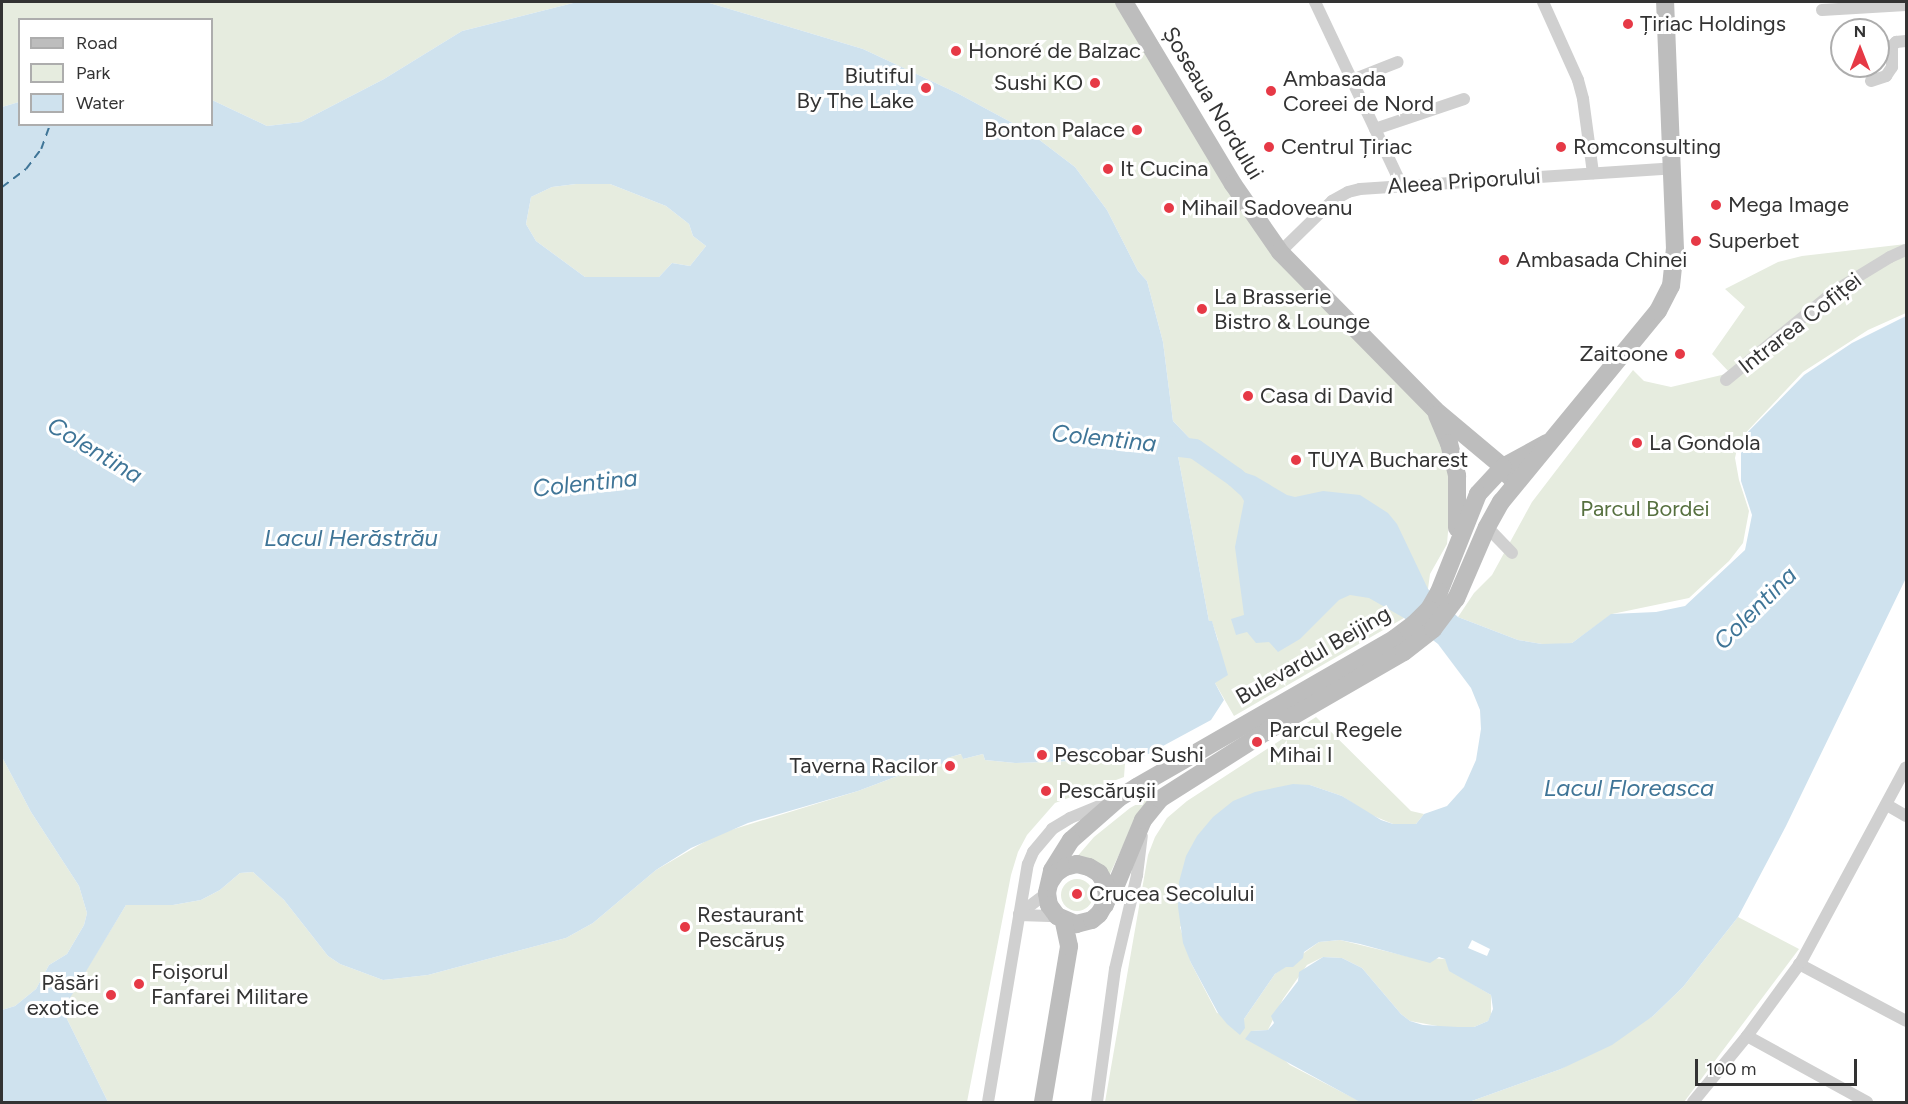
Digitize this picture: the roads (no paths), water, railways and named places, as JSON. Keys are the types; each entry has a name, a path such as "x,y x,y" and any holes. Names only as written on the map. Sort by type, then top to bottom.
{"main road":[{"name":"Șoseaua Nordului","path":"1124,2 1233,184 1280,252 1435,410 1503,467 1514,484"},
{"path":"1547,443 1642,332 1665,299 1672,280 1675,259 1673,168 1665,2"},
{"name":"Șoseaua Nordului","path":"1435,410 1449,443 1457,476 1458,520 1454,556"},
{"name":"Bulevardul Beijing","path":"1043,1102 1069,946 1083,924 1092,920 1104,907 1143,820 1160,799 1186,781 1399,645 1439,592 1473,502 1484,486 1503,467 1547,443"},
{"name":"Bulevardul Beijing","path":"1069,946 1060,919 1049,904 1048,888 1052,870 1064,848 1119,798 1399,645 1433,629 1456,599 1487,527 1514,484 1547,443"},
{"path":"1048,888 1056,873 1065,867 1077,864 1089,867 1099,873 1105,883 1107,895 1104,907"},
{"path":"1060,919 1083,924"}],"street":[{"path":"1315,2 1401,184"},
{"path":"1543,2 1583,99 1593,173"},
{"path":"1822,10 1906,6"},
{"path":"1871,81 1886,76 1892,67 1892,46 1896,42 1906,42"},
{"path":"1352,80 1398,62"},
{"path":"1375,129 1464,99"},
{"name":"Aleea Priporului","path":"1280,252 1339,196 1360,189 1401,184 1673,168"},
{"name":"Intrarea Cofiței","path":"1726,380 1836,290 1890,257 1906,250"},
{"path":"1487,527 1512,553"},
{"path":"1693,1102 1747,1036 1799,964 1906,767"},
{"path":"988,1102 1028,864 1042,840 1070,818 1119,798"},
{"path":"1887,805 1906,816"},
{"path":"1097,1102 1115,969 1137,875 1143,820"},
{"path":"1019,915 1048,888"},
{"path":"1019,915 1060,919"},
{"path":"1799,964 1906,1021"},
{"path":"1747,1036 1867,1102"}],"water":[{"name":"Lacul Herăstrău","path":"577,2 706,2 863,49 957,93 1029,132 1075,167 1107,210 1138,271 1147,281 1163,342 1173,421 1197,446 1193,452 1183,450 1178,456 1209,621 1212,621 1228,675 1215,683 1224,700 1211,720 1137,760 1125,763 1074,761 1015,763 985,760 983,754 963,759 961,754 947,758 947,762 933,767 903,774 858,791 748,823 691,848 656,870 593,923 566,938 428,975 383,980 340,964 328,956 284,900 253,872 240,873 220,890 201,900 173,905 126,905 65,1010 67,1019 108,1102 2,1102 2,1010 15,1006 36,989 49,965 67,954 84,925 87,913 79,886 31,812 2,757 2,107 18,102 18,126 213,126 213,100 267,126 301,122 384,79 462,31","holes":["610,184 666,206 689,224 693,236 706,246 690,266 672,263 659,277 585,277 536,241 526,224 531,197 552,187"]},
{"name":"Lacul Floreasca","path":"1906,316 1906,578 1786,826 1738,917 1683,987 1653,1016 1612,1045 1561,1069 1469,1102 1360,1102 1245,1039 1251,1031 1268,1030 1274,1023 1271,1016 1298,981 1299,972 1323,957 1342,958 1362,968 1401,1014 1410,1021 1423,1025 1474,1027 1488,1021 1493,1009 1491,995 1449,971 1445,959 1439,957 1430,963 1340,940 1319,942 1304,952 1303,958 1293,967 1286,967 1275,974 1244,1019 1245,1028 1240,1035 1227,1024 1218,1013 1191,963 1183,943 1178,907 1179,882 1186,856 1197,836 1213,817 1233,801 1255,792 1293,784 1310,785 1342,796 1381,820 1393,824 1416,824 1424,814 1447,806 1464,787 1476,760 1481,729 1480,710 1471,688 1438,644 1404,618 1369,598 1350,595 1339,600 1300,639 1278,652 1269,642 1256,643 1247,632 1236,635 1231,619 1244,615 1235,547 1244,501 1233,481 1240,471 1255,476 1287,495 1295,497 1323,491 1360,495 1388,513 1397,524 1428,589 1458,617 1518,640 1542,644 1572,643 1611,614 1656,612 1685,606 1745,550 1752,515 1741,481 1741,439 1804,375 1852,343"}],"waterway":[{"path":"1171,446 1195,449 1235,477 1255,495"}],"place":[{"name":"Țiriac Holdings","path":"1628,24"},
{"name":"Honoré de Balzac","path":"956,51"},
{"name":"Sushi KO","path":"1095,83"},
{"name":"Biutiful By The Lake","path":"926,88"},
{"name":"Ambasada Coreei de Nord","path":"1271,91"},
{"name":"Bonton Palace","path":"1137,130"},
{"name":"Centrul Țiriac","path":"1269,147"},
{"name":"Romconsulting","path":"1561,147"},
{"name":"It Cucina","path":"1108,169"},
{"name":"Mega Image","path":"1716,205"},
{"name":"Mihail Sadoveanu","path":"1169,208"},
{"name":"Superbet","path":"1696,241"},
{"name":"Ambasada Chinei","path":"1504,260"},
{"name":"La Brasserie Bistro & Lounge","path":"1202,309"},
{"name":"Zaitoone","path":"1680,354"},
{"name":"Casa di David","path":"1248,396"},
{"name":"La Gondola","path":"1637,443"},
{"name":"TUYA Bucharest","path":"1296,460"},
{"name":"Parcul Regele Mihai I","path":"1257,742"},
{"name":"Pescobar Sushi","path":"1042,755"},
{"name":"Taverna Racilor","path":"950,766"},
{"name":"Pescărușii","path":"1046,791"},
{"name":"Crucea Secolului","path":"1077,894"},
{"name":"Restaurant Pescăruș","path":"685,927"},
{"name":"Foișorul Fanfarei Militare","path":"139,984"},
{"name":"Păsări exotice","path":"111,995"}],"water label":[{"name":"Colentina","path":"1104,438"},
{"name":"Colentina","path":"95,450"},
{"name":"Colentina","path":"585,483"},
{"name":"Colentina","path":"1755,608"}],"park label":[{"name":"Parcul Bordei","path":"1645,509"}]}
